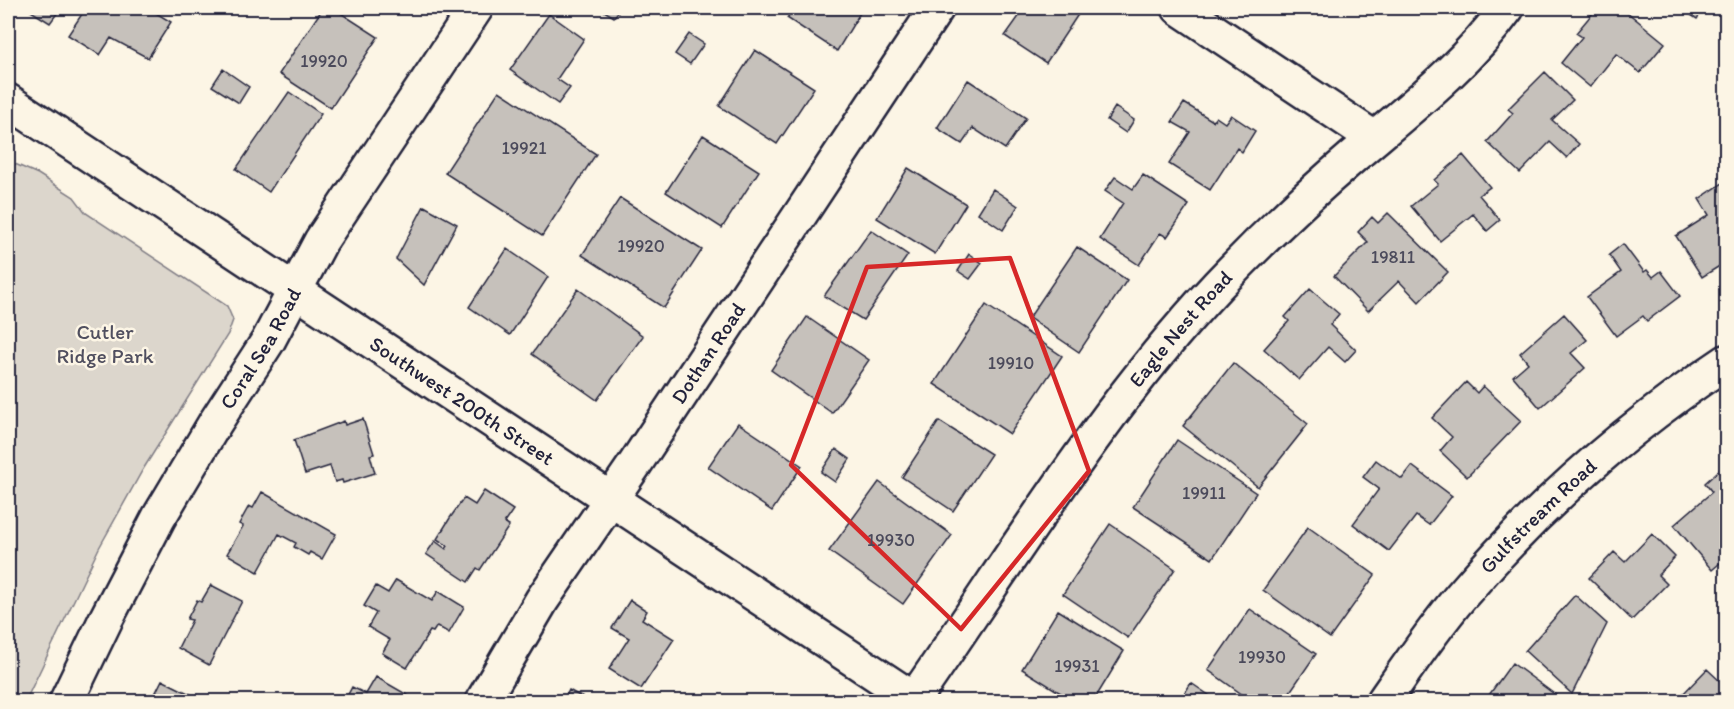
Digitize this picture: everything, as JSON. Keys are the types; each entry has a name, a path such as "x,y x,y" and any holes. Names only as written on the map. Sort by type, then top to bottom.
{"street":[{"name":"Coral Sea Road","path":"66,702 159,517 215,423 268,341 321,241 476,8"},
{"name":"Dothan Road","path":"482,702 528,620 611,500 937,8"},
{"path":"1179,8 1374,138"},
{"name":"Eagle Nest Road","path":"915,701 1087,445 1152,360 1255,247 1374,138 1464,61 1507,8"},
{"name":"Southwest 200th Street","path":"8,100 915,701"},
{"name":"Gulfstream Road","path":"1383,702 1461,596 1532,520 1632,430 1726,362"}],"highlighted area":[{"path":"1010,258 1089,471 961,629 791,465 867,267"}],"green space":[{"name":"Cutler Ridge Park","path":"8,161 38,174 74,197 86,213 227,306 233,320 228,334 142,471 99,548 25,702 8,701"}],"building":[{"path":"26,8 61,8 50,23"},
{"path":"86,8 148,8 171,22 148,58 111,38 100,55 68,35"},
{"path":"323,8 333,8 378,37 331,108 279,74"},
{"path":"599,8 621,8 614,17"},
{"path":"794,8 863,8 837,51 787,18"},
{"path":"1025,8 1077,8 1081,10 1046,63 1005,36"},
{"path":"1597,8 1622,8 1665,43 1640,73 1616,54 1590,87 1561,63 1582,37 1576,33"},
{"path":"1680,8 1704,8 1697,19"},
{"path":"549,14 584,39 557,79 570,88 558,104 510,70"},
{"path":"689,34 704,44 690,64 675,54"},
{"path":"755,50 814,88 777,144 719,106"},
{"path":"223,69 249,87 239,103 212,86"},
{"path":"1545,72 1573,100 1552,120 1579,144 1567,158 1550,142 1520,173 1487,142 1513,113 1508,109"},
{"path":"968,80 1026,118 1005,149 973,128 962,144 937,128"},
{"path":"499,91 596,154 542,236 445,173"},
{"path":"289,92 321,114 269,192 236,169"},
{"path":"1184,103 1213,121 1216,117 1225,123 1231,115 1255,131 1242,152 1237,148 1210,190 1169,164 1190,132 1172,122"},
{"path":"1115,107 1134,120 1126,133 1107,120"},
{"path":"703,135 759,171 722,228 666,192"},
{"path":"1463,155 1490,187 1479,195 1500,220 1487,231 1473,214 1440,241 1411,206 1438,184 1434,180"},
{"path":"908,168 966,204 935,254 877,218"},
{"path":"1143,175 1189,205 1167,237 1160,233 1139,265 1100,239 1123,203 1105,191 1115,177 1133,189"},
{"path":"1726,181 1726,262 1702,277 1676,236 1709,215 1699,199"},
{"path":"993,189 1018,206 1003,230 978,213"},
{"path":"620,198 702,250 664,308 582,255"},
{"path":"424,206 457,224 424,285 396,259"},
{"path":"1388,213 1448,272 1419,302 1399,281 1368,311 1334,276 1368,242 1358,232 1372,217 1378,223"},
{"path":"871,230 908,255 863,320 824,296"},
{"path":"1623,244 1644,272 1647,270 1653,277 1661,271 1680,296 1647,321 1643,316 1616,336 1587,297 1621,272 1609,255"},
{"path":"1077,247 1127,280 1079,352 1029,318"},
{"path":"507,249 548,277 510,335 469,307"},
{"path":"969,254 982,263 970,279 958,271"},
{"path":"578,289 643,336 597,400 532,354"},
{"path":"1310,289 1339,314 1330,325 1356,350 1345,362 1328,347 1299,380 1264,349 1289,321 1285,317"},
{"path":"986,305 1062,356 1010,434 934,384"},
{"path":"1564,314 1587,340 1571,353 1585,368 1540,408 1513,376 1528,363 1520,353"},
{"path":"807,317 869,360 832,413 771,370"},
{"path":"1233,363 1308,424 1258,487 1183,426"},
{"path":"1466,382 1477,393 1483,386 1521,421 1467,477 1440,451 1452,437 1432,418"},
{"path":"363,419 374,454 370,455 375,473 343,483 342,480 335,482 330,466 305,474 294,440 344,421 345,425"},
{"path":"939,421 991,454 953,511 902,477"},
{"path":"738,423 802,466 772,511 708,467"},
{"path":"1177,440 1256,493 1212,559 1133,507"},
{"path":"836,449 850,459 835,482 821,472"},
{"path":"1376,460 1402,479 1412,466 1452,496 1429,525 1416,516 1389,551 1353,524 1379,489 1363,477"},
{"path":"1726,464 1726,558 1712,570 1674,525 1712,492 1705,483"},
{"path":"879,482 952,535 903,604 829,551"},
{"path":"484,491 513,510 504,523 509,526 480,570 477,568 468,582 426,554 435,541 446,549 448,546 437,539 450,518 464,498 475,505"},
{"path":"262,492 336,534 322,559 310,552 308,555 294,547 296,543 279,534 258,572 227,554 243,526 239,524 249,506 253,508"},
{"path":"1110,524 1175,569 1128,638 1063,594"},
{"path":"1308,527 1375,575 1330,638 1263,590"},
{"path":"1652,534 1675,557 1658,575 1667,584 1632,620 1589,578 1614,552 1625,562"},
{"path":"396,580 432,601 438,591 464,607 449,633 437,626 433,632 430,631 407,668 382,653 390,640 368,627 376,613 364,606 376,586 388,593"},
{"path":"211,585 242,601 209,665 178,648 192,620 187,619 197,600 201,602"},
{"path":"1575,595 1607,624 1572,694 1525,651"},
{"path":"630,600 647,611 642,619 674,639 641,689 609,669 629,638 612,628"},
{"path":"1250,609 1316,654 1283,702 1253,702 1208,670"},
{"path":"1058,610 1124,651 1093,702 1075,702 1022,669"},
{"path":"1512,663 1565,702 1484,702"},
{"path":"1707,669 1721,682 1726,676 1726,702 1680,702 1678,699"},
{"path":"376,677 411,697 408,702 344,702 352,687 366,694"},
{"path":"162,680 206,702 147,702 149,696 153,698"},
{"path":"1191,683 1219,702 1179,702"},
{"path":"569,690 590,702 563,702"}]}
